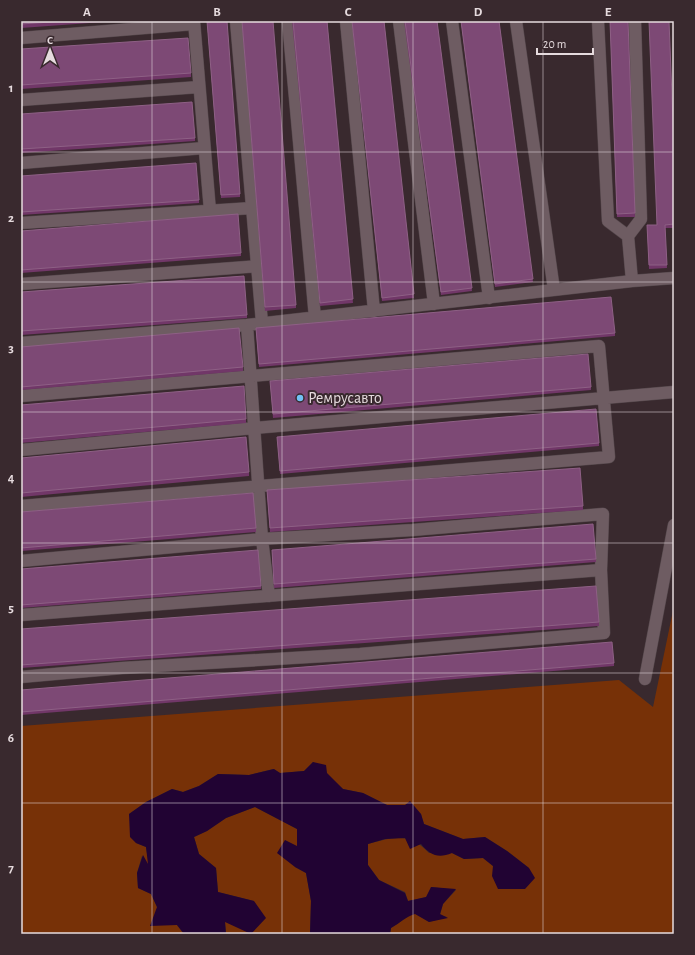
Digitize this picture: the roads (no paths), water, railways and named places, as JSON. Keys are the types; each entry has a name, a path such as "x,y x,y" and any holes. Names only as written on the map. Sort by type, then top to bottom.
{"street":[{"path":"236,21 262,324"},
{"path":"288,21 315,318"},
{"path":"346,21 374,311"},
{"path":"399,21 434,304"},
{"path":"452,21 490,298"},
{"path":"516,21 554,290"},
{"path":"598,21 608,221 628,236"},
{"path":"632,282 628,236 641,219 635,21"},
{"path":"21,38 194,23 210,211"},
{"path":"21,100 199,87"},
{"path":"21,163 204,148"},
{"path":"21,223 252,208"},
{"path":"21,284 258,266"},
{"path":"21,343 262,324 554,290 674,278"},
{"path":"247,325 262,539 270,596"},
{"path":"21,396 599,346 608,457 21,506"},
{"path":"21,450 603,397 674,392"},
{"path":"21,560 262,539 413,530 603,514 601,570 604,632 368,653 122,668 21,677"},
{"path":"645,679 674,525"},
{"path":"21,614 601,570"}],"place":[{"name":"Ремрусавто","path":"300,398"}]}
